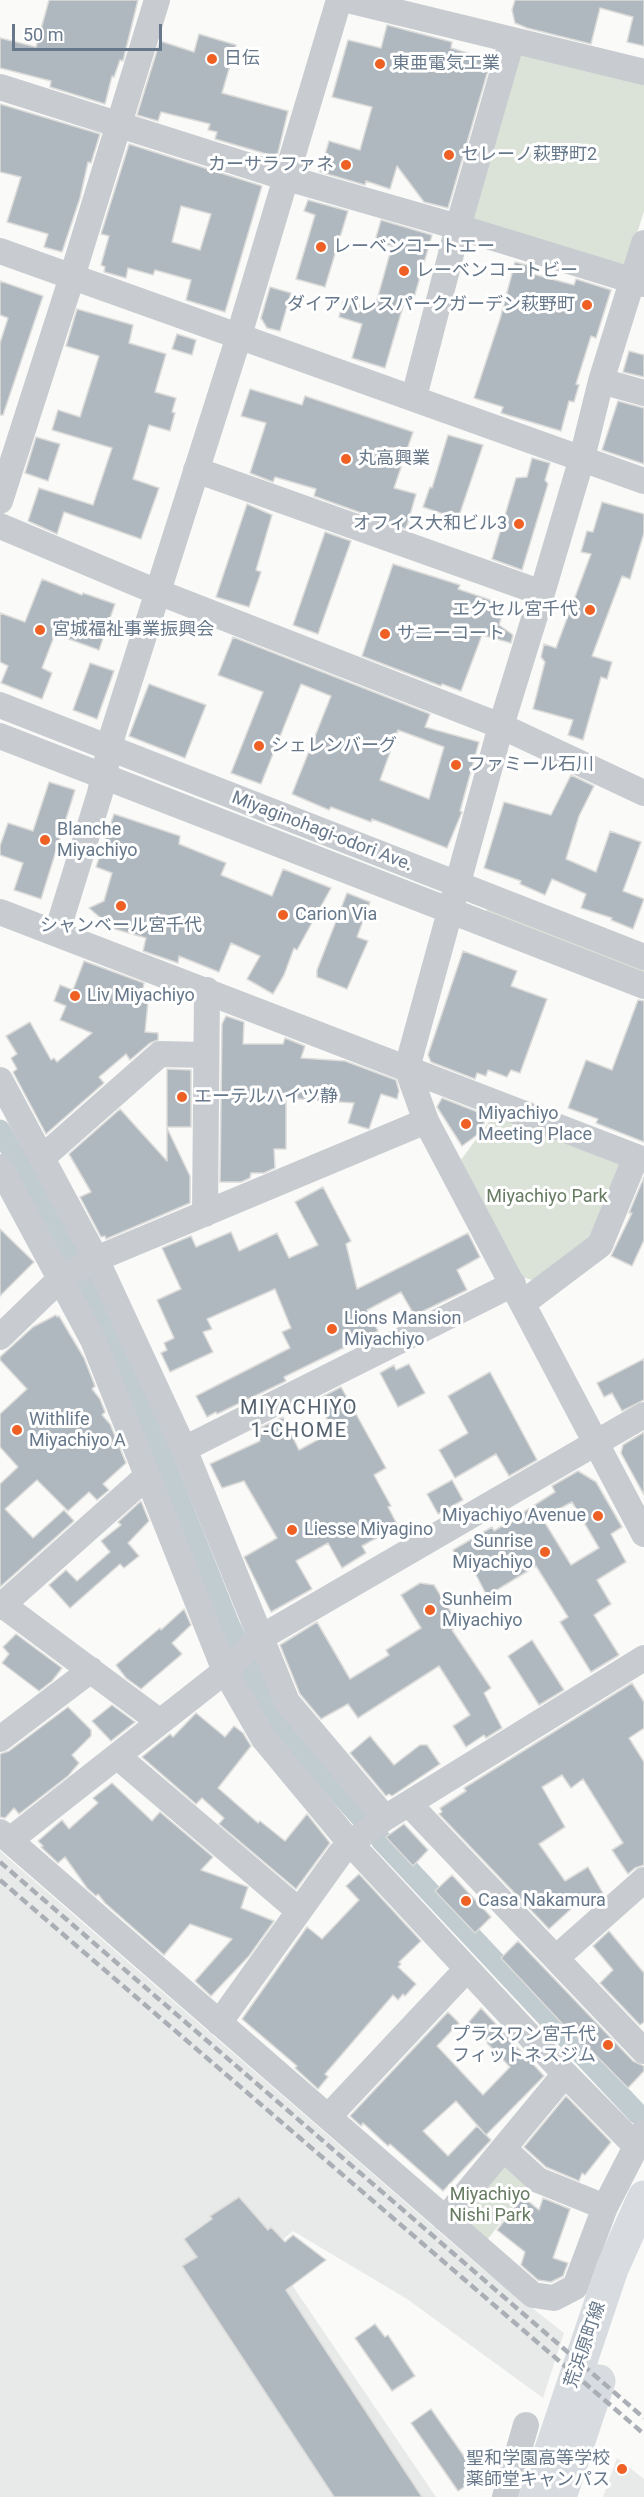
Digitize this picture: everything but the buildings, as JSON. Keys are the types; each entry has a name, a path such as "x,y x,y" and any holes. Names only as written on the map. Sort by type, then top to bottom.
{"main road":[{"name":"荒浜原町線","path":"535,2497 612,2269 644,2197"},
{"name":"荒浜原町線","path":"560,2497 644,2252"}],"street":[{"path":"0,501 157,0"},
{"path":"57,932 104,776 109,748 238,338 339,0"},
{"path":"348,0 644,72"},
{"path":"414,397 458,227 512,40"},
{"path":"0,87 287,178 638,282"},
{"path":"644,243 638,282 601,381 582,459 501,726 407,1068 426,1121 644,1534"},
{"path":"0,251 238,338 414,397 644,481"},
{"path":"601,381 644,393"},
{"path":"196,470 543,593"},
{"path":"0,526 501,726 644,793"},
{"name":"Miyaginohagi-odori Ave.","path":"0,705 644,957"},
{"name":"Miyaginohagi-odori Ave.","path":"0,736 644,986"},
{"path":"0,912 57,932 640,1159 600,1245 518,1294 184,1449"},
{"path":"205,1214 207,990"},
{"path":"43,1157 160,1054 206,1055"},
{"path":"0,1080 43,1157 78,1269 93,1340 146,1477 243,1654 385,1818"},
{"path":"0,1336 78,1269 426,1121"},
{"path":"0,1167 78,1269 184,1449 243,1654 264,1739 351,1844 565,2074 640,2139 605,2207 575,2287 554,2298 539,2298 525,2290 5,1836 117,1756 243,1654 644,1415"},
{"path":"146,1477 1,1605 160,1722"},
{"path":"219,2023 298,1910 340,1854 351,1844 385,1818 644,1658"},
{"path":"0,1739 91,1670"},
{"path":"117,1756 298,1910"},
{"path":"410,1804 644,2050"},
{"path":"556,1958 644,1880"},
{"path":"328,2117 467,1969"},
{"path":"445,2219 565,2074"},
{"path":"504,2149 538,2180 605,2207"},
{"path":"505,2497 526,2425"}],"shaded area":[{"path":"0,1851 480,2267 564,2333 543,2398 407,2299 293,2231 269,2251 436,2497 0,2497"},
{"name":"聖和学園高等学校 薬師堂キャンパス","path":"617,2458 644,2479 644,2497 603,2497"}],"green space":[{"path":"518,49 644,81 644,211 625,272 468,223"},
{"path":"487,908 644,968 644,975 486,912"},
{"name":"Miyachiyo Park","path":"496,1112 621,1162 593,1243 539,1282 522,1277 461,1160"},
{"name":"Miyachiyo Nishi Park","path":"499,2164 509,2164 530,2185 487,2240 461,2218"}],"waterway":[{"path":"0,1130 108,1321 229,1624 276,1723 365,1822"},
{"path":"381,1840 638,2114"}],"railway":[{"path":"0,1862 644,2418"},
{"path":"0,1880 644,2434"}],"place":[{"name":"日伝","path":"212,59"},
{"name":"東亜電気工業","path":"380,64"},
{"name":"セレーノ萩野町2","path":"449,155"},
{"name":"カーサラファネ","path":"346,165"},
{"name":"レーベンコートエー","path":"321,247"},
{"name":"レーベンコートビー","path":"404,271"},
{"name":"ダイアパレスパークガーデン萩野町","path":"587,305"},
{"name":"丸高興業","path":"346,459"},
{"name":"オフィス大和ビル3","path":"519,524"},
{"name":"エクセル宮千代","path":"590,610"},
{"name":"宮城福祉事業振興会","path":"40,630"},
{"name":"サニーコート","path":"385,634"},
{"name":"シェレンバーグ","path":"259,746"},
{"name":"ファミール石川","path":"456,765"},
{"name":"Blanche Miyachiyo","path":"45,840"},
{"name":"シャンベール宮千代","path":"121,906"},
{"name":"Carion Via","path":"283,915"},
{"name":"Liv Miyachiyo","path":"75,996"},
{"name":"エーテルハイツ静","path":"182,1097"},
{"name":"Miyachiyo Meeting Place","path":"466,1124"},
{"name":"Lions Mansion Miyachiyo","path":"332,1329"},
{"name":"Withlife Miyachiyo A","path":"17,1430"},
{"name":"Miyachiyo Avenue","path":"598,1516"},
{"name":"Liesse Miyagino","path":"292,1530"},
{"name":"Sunrise Miyachiyo","path":"545,1552"},
{"name":"Sunheim Miyachiyo","path":"430,1610"},
{"name":"Casa Nakamura","path":"466,1901"},
{"name":"プラスワン宮千代 フィットネスジム","path":"608,2045"},
{"name":"聖和学園高等学校 薬師堂キャンパス","path":"622,2469"}],"district":[{"name":"MIYACHIYO 1-CHOME","path":"299,1420"}]}
